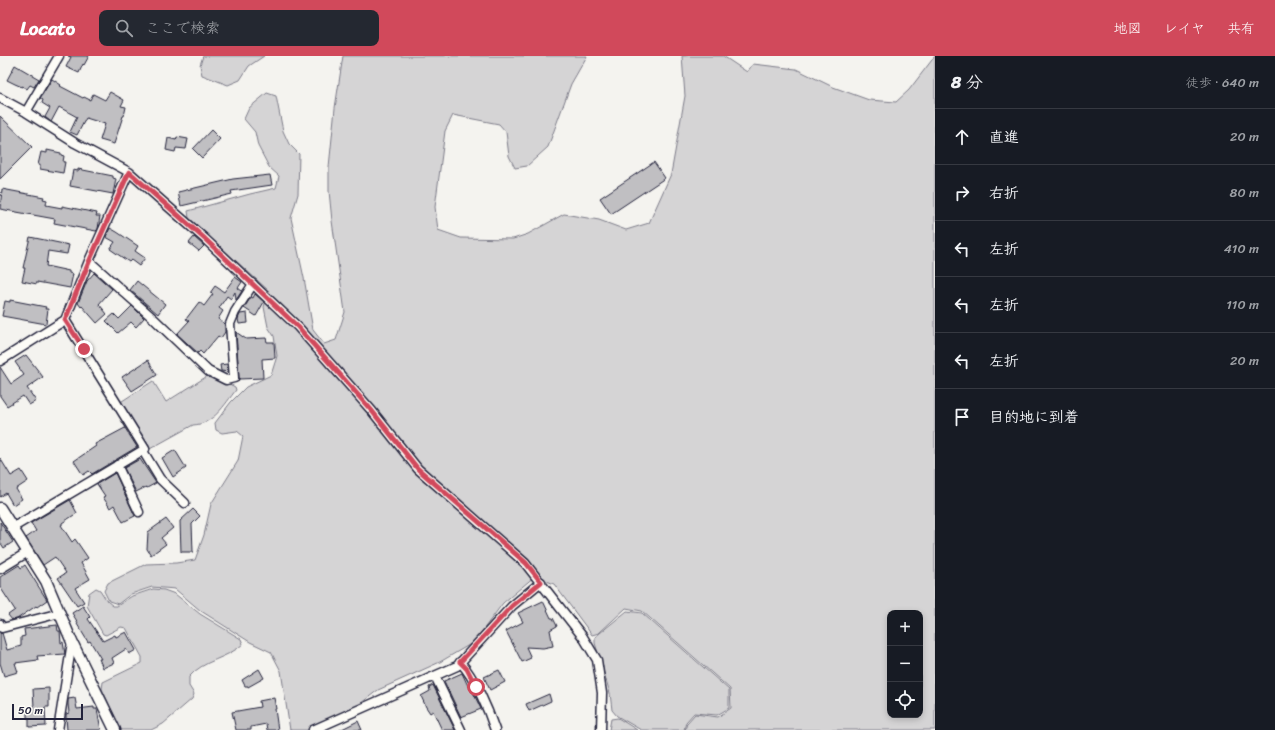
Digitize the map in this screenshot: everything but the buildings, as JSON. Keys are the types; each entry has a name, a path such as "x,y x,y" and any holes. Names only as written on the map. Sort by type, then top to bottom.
{"street":[{"path":"26,112 59,56"},
{"path":"0,98 26,112 76,143 129,172 205,239 298,327 372,411 418,469 526,563 584,637 597,660 602,694 601,730"},
{"path":"0,361 65,320 129,172"},
{"path":"89,262 154,319 208,370 226,380 234,378 230,324 235,312 253,284"},
{"path":"65,320 123,413 160,479 185,503"},
{"path":"12,528 143,451"},
{"path":"117,465 139,512"},
{"path":"0,508 46,582 72,642 115,730"},
{"path":"0,569 28,552"},
{"path":"313,730 457,666 512,606 541,582"},
{"path":"0,624 2,628 60,613"},
{"path":"58,730 72,642"},
{"path":"460,662 467,669 495,730"},
{"path":"435,676 461,730"}],"shaded area":[{"path":"203,56 264,56 249,66 240,80 228,85 202,75 200,65"},
{"path":"343,56 587,56 571,84 548,147 527,166 515,168 509,156 506,132 499,124 453,115 445,131 435,207 438,230 461,238 513,239 528,234 564,214 599,220 626,230 649,223 671,174 685,96 682,56 723,56 747,72 753,64 796,69 833,87 869,100 896,102 909,90 935,56 935,730 685,730 687,723 695,714 718,717 731,708 730,689 642,611 626,608 599,633 592,635 554,584 535,576 503,603 474,642 440,662 378,690 326,730 290,730 281,671 271,652 250,642 201,611 175,589 152,587 131,594 118,604 109,601 104,591 108,583 146,564 176,563 195,560 204,535 211,504 238,461 243,436 237,431 222,433 216,430 215,423 231,402 246,387 271,375 277,356 274,336 268,327 264,307 269,291 189,218 188,211 276,188 279,176 269,167 258,146 255,132 244,119 249,108 267,93 276,96 283,131 289,144 299,154 298,194 291,218 313,330 324,344 336,340 345,312 332,221 329,191 329,167 335,108"},
{"path":"209,375 213,375 235,387 236,390 223,407 218,413 207,421 193,425 148,450 119,403 153,381 166,402"},
{"path":"96,588 100,590 107,601 113,606 117,606 132,596 153,589 164,590 175,594 200,614 241,639 243,644 230,653 201,667 189,677 189,686 194,694 192,699 163,724 151,730 121,730 102,689 103,682 142,663 142,657 126,628 121,627 106,635 103,634 87,606 89,593"},
{"path":"627,611 642,613 729,690 729,708 717,715 694,713 686,722 684,730 641,730 617,716 612,710 610,693 595,643 595,637"},
{"path":"618,718 637,730 609,730 611,719"}],"route":[{"path":"84,349 65,320 129,172 205,239 298,327 372,411 418,469 526,563 541,582 512,606 460,662 467,669 476,687"}]}
